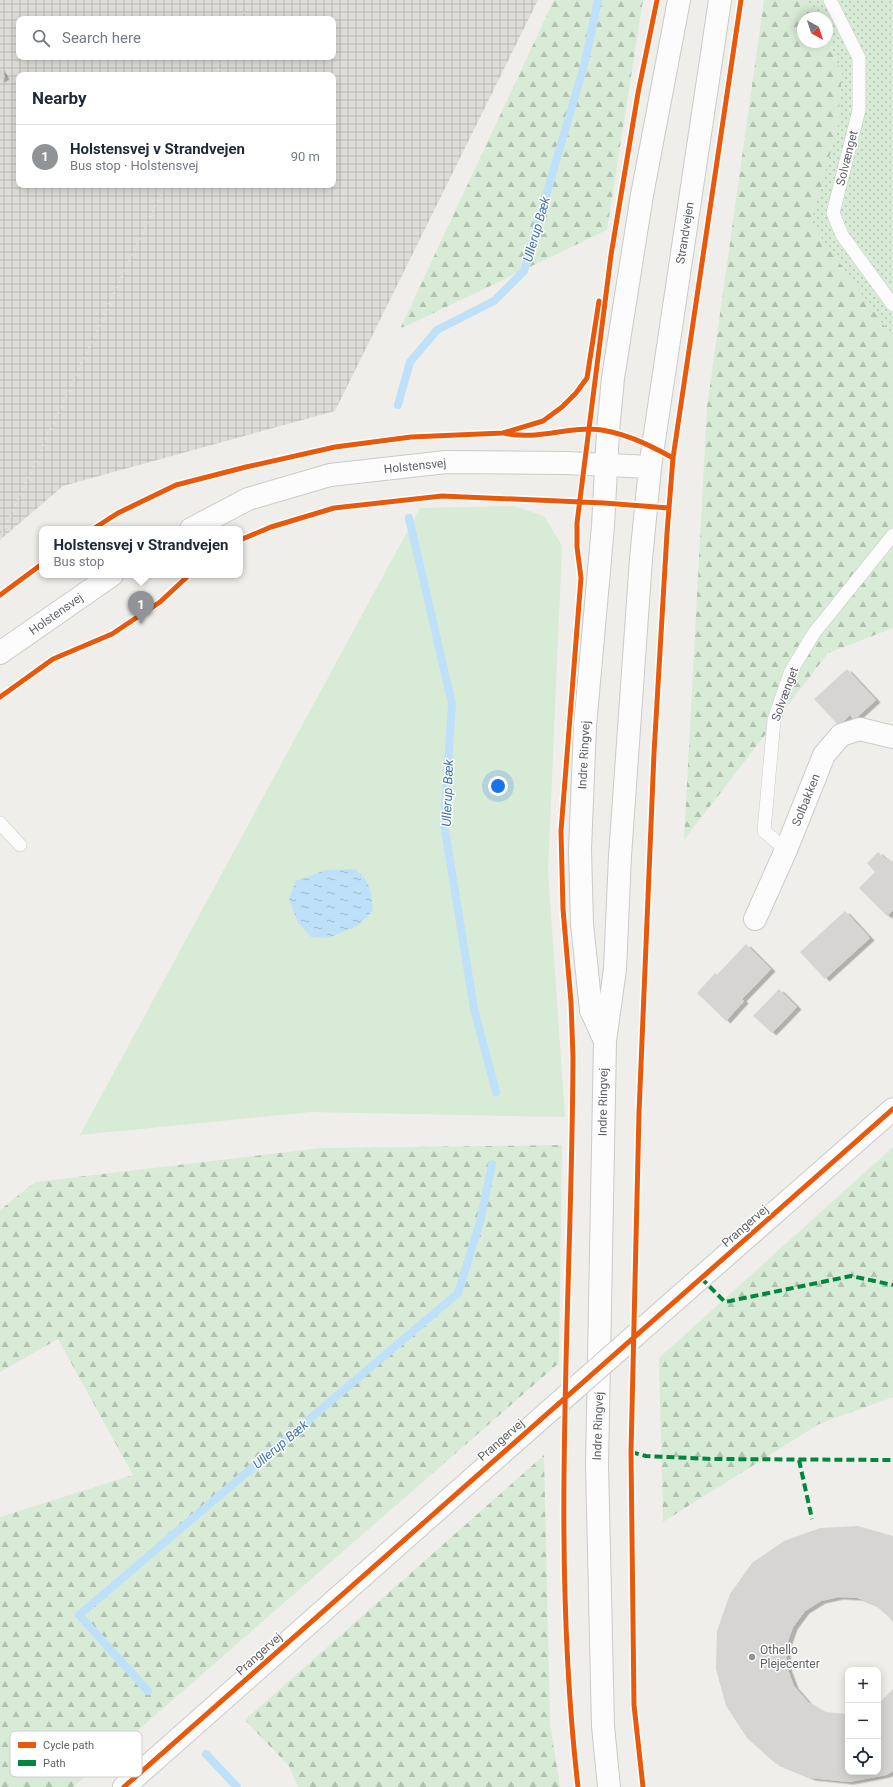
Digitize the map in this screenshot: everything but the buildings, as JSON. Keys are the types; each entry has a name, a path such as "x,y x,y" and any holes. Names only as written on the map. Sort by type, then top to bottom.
{"street":[{"path":"606,466 613,378 642,195 679,0"},
{"name":"Strandvejen","path":"650,467 720,0"},
{"name":"Holstensvej","path":"198,526 248,499 330,475 446,462 566,463 650,467"},
{"name":"Indre Ringvej","path":"605,1041 591,1010 582,924 580,850 585,726 603,526 606,466"},
{"name":"Indre Ringvej","path":"609,1787 603,1726 597,1465 605,1041 615,969 620,856 640,559 650,467"},
{"name":"Holstensvej","path":"0,653 108,578"},
{"name":"Solbakken","path":"755,919 786,850 824,755 841,735 860,729 888,735 893,738"},
{"name":"Prangervej","path":"142,1771 888,1113"},
{"name":"Prangervej","path":"124,1787 135,1777"}],"lane":[{"name":"Solvænget","path":"830,0 859,58 859,110 833,213 842,235 893,305"},
{"name":"Solvænget","path":"786,850 764,831 774,720 791,672 814,633 893,535"},
{"path":"0,823 20,845"}],"shaded area":[{"path":"0,0 538,0 335,411 63,486 0,540"}],"green space":[{"path":"554,0 643,0 607,230 400,329"},
{"path":"764,0 804,0 813,12 797,12 797,48 832,48 842,74 838,126 812,223 893,338 893,628 828,653 684,840 707,407"},
{"path":"804,0 893,0 893,338 811,223 838,126 842,74 832,48 833,12 813,12"},
{"path":"514,506 544,516 562,546 548,871 565,1117 311,1112 80,1135 420,508"},
{"path":"562,1145 559,1363 137,1731 10,1731 10,1777 84,1777 73,1787 0,1787 0,1517 133,1475 58,1339 0,1372 0,1210 35,1182 321,1148"},
{"path":"893,1147 893,1397 819,1424 663,1522 659,1358"},
{"path":"544,1455 550,1724 560,1787 298,1787 289,1766 245,1720"}],"water":[{"path":"355,869 364,878 369,887 373,911 357,926 328,938 311,937 298,923 289,899 296,881 326,870"}],"waterway":[{"name":"Ullerup Bæk","path":"398,405 410,362 437,330 494,301 524,271 585,62 598,0"},
{"name":"Ullerup Bæk","path":"409,518 452,704 444,824 474,1009 496,1092"},
{"name":"Ullerup Bæk","path":"148,1691 79,1615 458,1293 480,1222 492,1164"},
{"name":"Ullerup Bæk","path":"206,1754 237,1787"}],"railway":[{"path":"243,16 251,0"},
{"path":"217,72 223,60"},
{"path":"0,538 164,188"}],"marked path":[{"path":"701,1278 725,1302 851,1276 893,1285"},
{"path":"631,1452 646,1456 712,1459 893,1460"},
{"path":"799,1460 812,1519"}],"cycle path":[{"path":"578,1787 570,1696 565,1605 565,1422 573,1057 571,1002 563,909 561,831 581,578 577,547 577,523 611,255 638,93 657,0"},
{"path":"643,1787 634,1705 631,1452 639,1113 654,753 673,458 741,0"},
{"path":"98,526 118,513 176,485 246,467 335,447 411,437 503,433 543,421 562,407 576,393 587,378 599,301"},
{"path":"504,433 515,435 536,435 579,429 601,430 633,439 673,458"},
{"path":"243,539 271,527 334,508 442,496 604,503 669,508"},
{"path":"0,595 39,566"},
{"path":"0,697 53,659 112,634 160,602 186,578"},
{"path":"142,1771 893,1109"},
{"path":"124,1787 135,1777"}],"place":[{"name":"Holstensvej v Strandvejen","path":"141,624"},
{"name":"Othello Plejecenter","path":"752,1657"}]}
